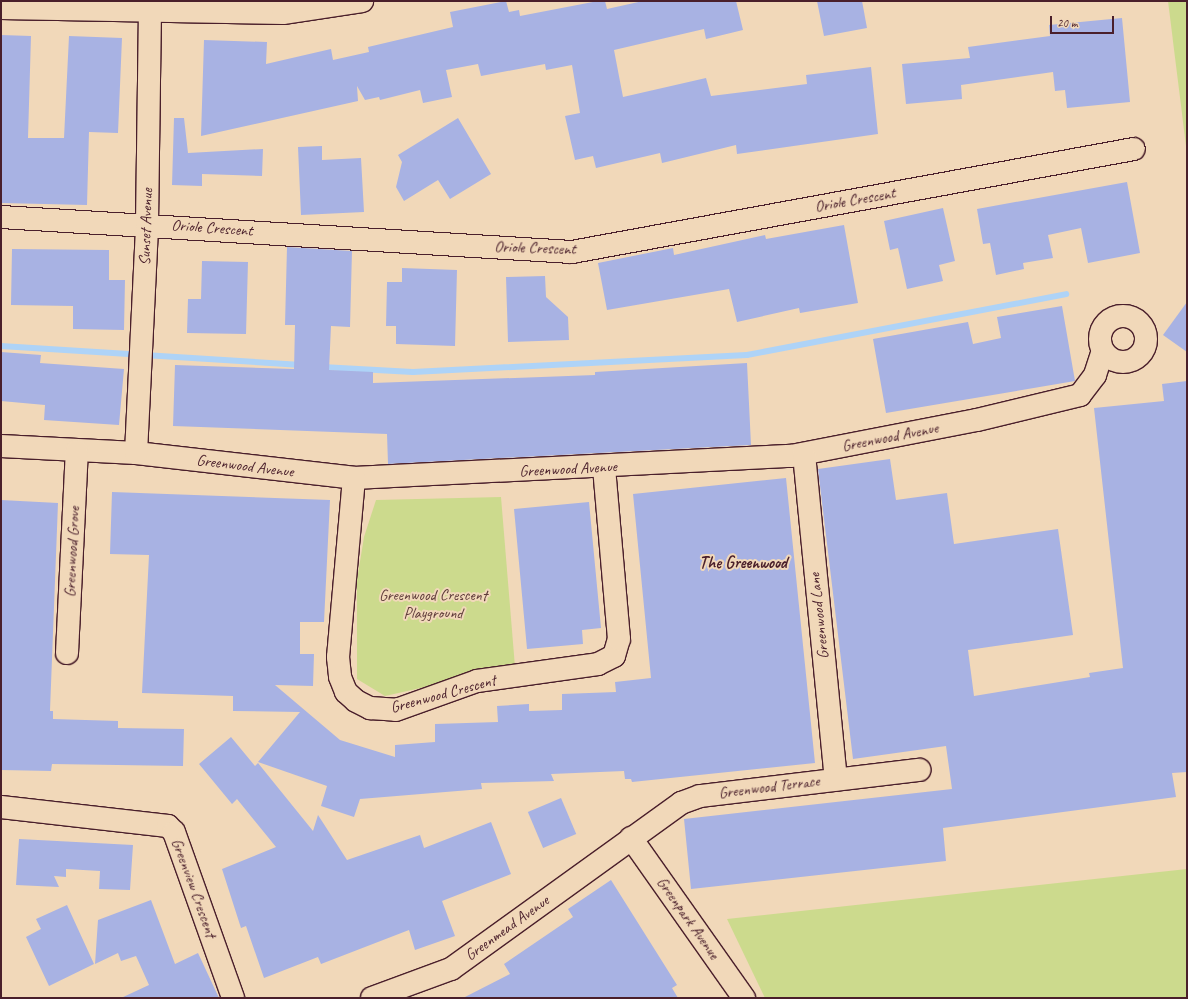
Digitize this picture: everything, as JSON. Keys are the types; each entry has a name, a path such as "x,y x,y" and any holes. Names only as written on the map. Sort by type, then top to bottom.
{"street":[{"path":"1,8 150,6 283,13 362,1"},
{"name":"Sunset Avenue","path":"136,453 146,224 150,6"},
{"name":"Oriole Crescent","path":"1,217 146,224 572,252 1134,149"},
{"name":"Greenwood Avenue","path":"1,446 136,453 354,478 604,467 804,454 976,420 1080,395 1095,375 1103,352"},
{"name":"Greenwood Grove","path":"67,653 77,451"},
{"name":"Greenwood Lane","path":"804,454 836,779"},
{"name":"Greenwood Crescent","path":"354,478 338,658 340,677 346,692 356,701 370,708 396,710 477,681 598,664 614,656 619,639 604,467"},
{"name":"Greenwood Terrace","path":"631,838 681,803 700,796 919,770"},
{"name":"Greenview Crescent","path":"1,807 168,826 174,832 233,998"},
{"name":"Greenmead Avenue","path":"372,998 451,968 631,838"},
{"name":"Greenpark Avenue","path":"631,838 744,998"}],"green space":[{"path":"1168,1 1187,1 1187,154"},
{"name":"Greenwood Crescent Playground","path":"501,497 515,667 385,696 357,679 357,580 364,537 376,500"},
{"path":"1187,869 1187,998 765,998 727,919"}],"building":[{"path":"506,1 509,12 519,10 520,16 598,1 605,1 607,9 643,1 736,1 743,30 706,39 704,29 614,50 623,97 706,78 711,96 807,84 806,75 871,67 878,134 737,154 736,145 662,163 660,153 596,168 593,156 575,160 565,116 580,113 572,65 546,70 545,64 481,76 478,64 446,70 452,97 423,103 420,90 380,100 379,97 365,100 357,86 358,101 201,136 204,40 267,42 266,64 331,49 333,60 369,52 368,47 453,27 450,12"},
{"path":"817,1 862,1 867,28 824,36"},
{"path":"1122,18 1130,102 1067,108 1065,90 1055,91 1053,72 961,85 962,99 906,104 902,64 970,58 968,47 1050,36 1049,25"},
{"path":"1,35 31,36 28,138 64,138 69,36 122,38 118,133 89,132 87,205 1,203"},
{"path":"174,118 184,118 188,153 263,149 262,176 202,174 202,186 172,185"},
{"path":"458,118 491,174 450,199 438,180 404,201 396,187 402,162 398,155"},
{"path":"322,146 322,160 361,158 364,212 301,215 298,147"},
{"path":"1127,182 1140,253 1088,263 1081,228 1048,235 1053,258 1023,263 1024,269 996,275 990,243 983,244 977,209"},
{"path":"943,208 955,261 939,265 943,281 907,289 898,248 890,250 884,221"},
{"path":"844,225 858,303 800,313 799,308 737,322 729,289 607,310 598,263 673,248 674,255 765,235 766,239"},
{"path":"287,247 352,251 350,327 331,326 329,370 373,372 373,383 595,375 595,372 747,363 751,445 388,464 387,434 173,426 175,365 294,369 295,325 285,325"},
{"path":"12,249 109,250 109,280 125,280 124,330 73,329 73,306 11,305"},
{"path":"202,261 248,262 246,334 187,333 188,299 201,299"},
{"path":"402,268 457,270 455,346 396,344 396,326 386,326 387,282 402,282"},
{"path":"545,276 546,297 568,317 569,340 508,342 506,277"},
{"path":"1187,302 1187,352 1163,335"},
{"path":"1062,306 1075,381 886,413 873,339 968,322 973,344 1001,338 997,317"},
{"path":"1,352 41,355 40,363 124,369 119,425 44,420 45,405 1,401"},
{"path":"1187,381 1187,772 1172,773 1176,797 943,828 946,861 691,889 684,819 952,789 946,746 853,759 818,469 890,459 896,500 947,493 954,544 1058,529 1073,635 968,650 974,696 1090,677 1089,673 1123,668 1094,408 1164,401 1162,384"},
{"path":"786,478 815,763 632,782 631,779 625,779 624,771 551,774 554,781 481,783 482,789 360,799 354,817 321,806 327,786 258,762 300,712 233,711 233,696 142,693 149,555 110,554 112,492 330,500 324,622 300,622 300,654 314,654 313,686 275,685 340,740 395,757 395,745 435,742 435,724 498,722 497,706 529,704 529,711 562,710 562,694 616,692 615,682 651,678 633,494"},
{"path":"1,500 58,503 50,711 53,711 53,719 118,721 118,728 184,729 183,766 52,764 51,771 1,770"},
{"path":"589,502 601,628 582,630 583,644 527,649 514,509"},
{"path":"231,737 255,766 258,763 313,831 318,815 347,860 420,835 424,848 491,822 511,874 442,901 455,936 415,950 409,930 321,964 318,957 264,978 246,926 241,928 222,869 276,847 237,799 232,804 199,764"},
{"path":"561,798 576,834 543,848 528,812"},
{"path":"19,839 133,845 130,890 99,889 100,871 66,869 66,877 54,876 59,887 16,885"},
{"path":"611,880 677,985 672,988 678,998 463,998 510,974 504,964 573,917 568,909"},
{"path":"151,900 175,964 198,953 219,998 121,998 149,985 136,956 121,961 118,953 95,964 98,920"},
{"path":"67,905 94,964 49,986 26,937 41,929 36,919"}],"waterway":[{"path":"322,367 413,372 747,355 1066,294"},
{"path":"1,346 301,365"}],"district":[{"name":"The Greenwood","path":"743,563"}]}
